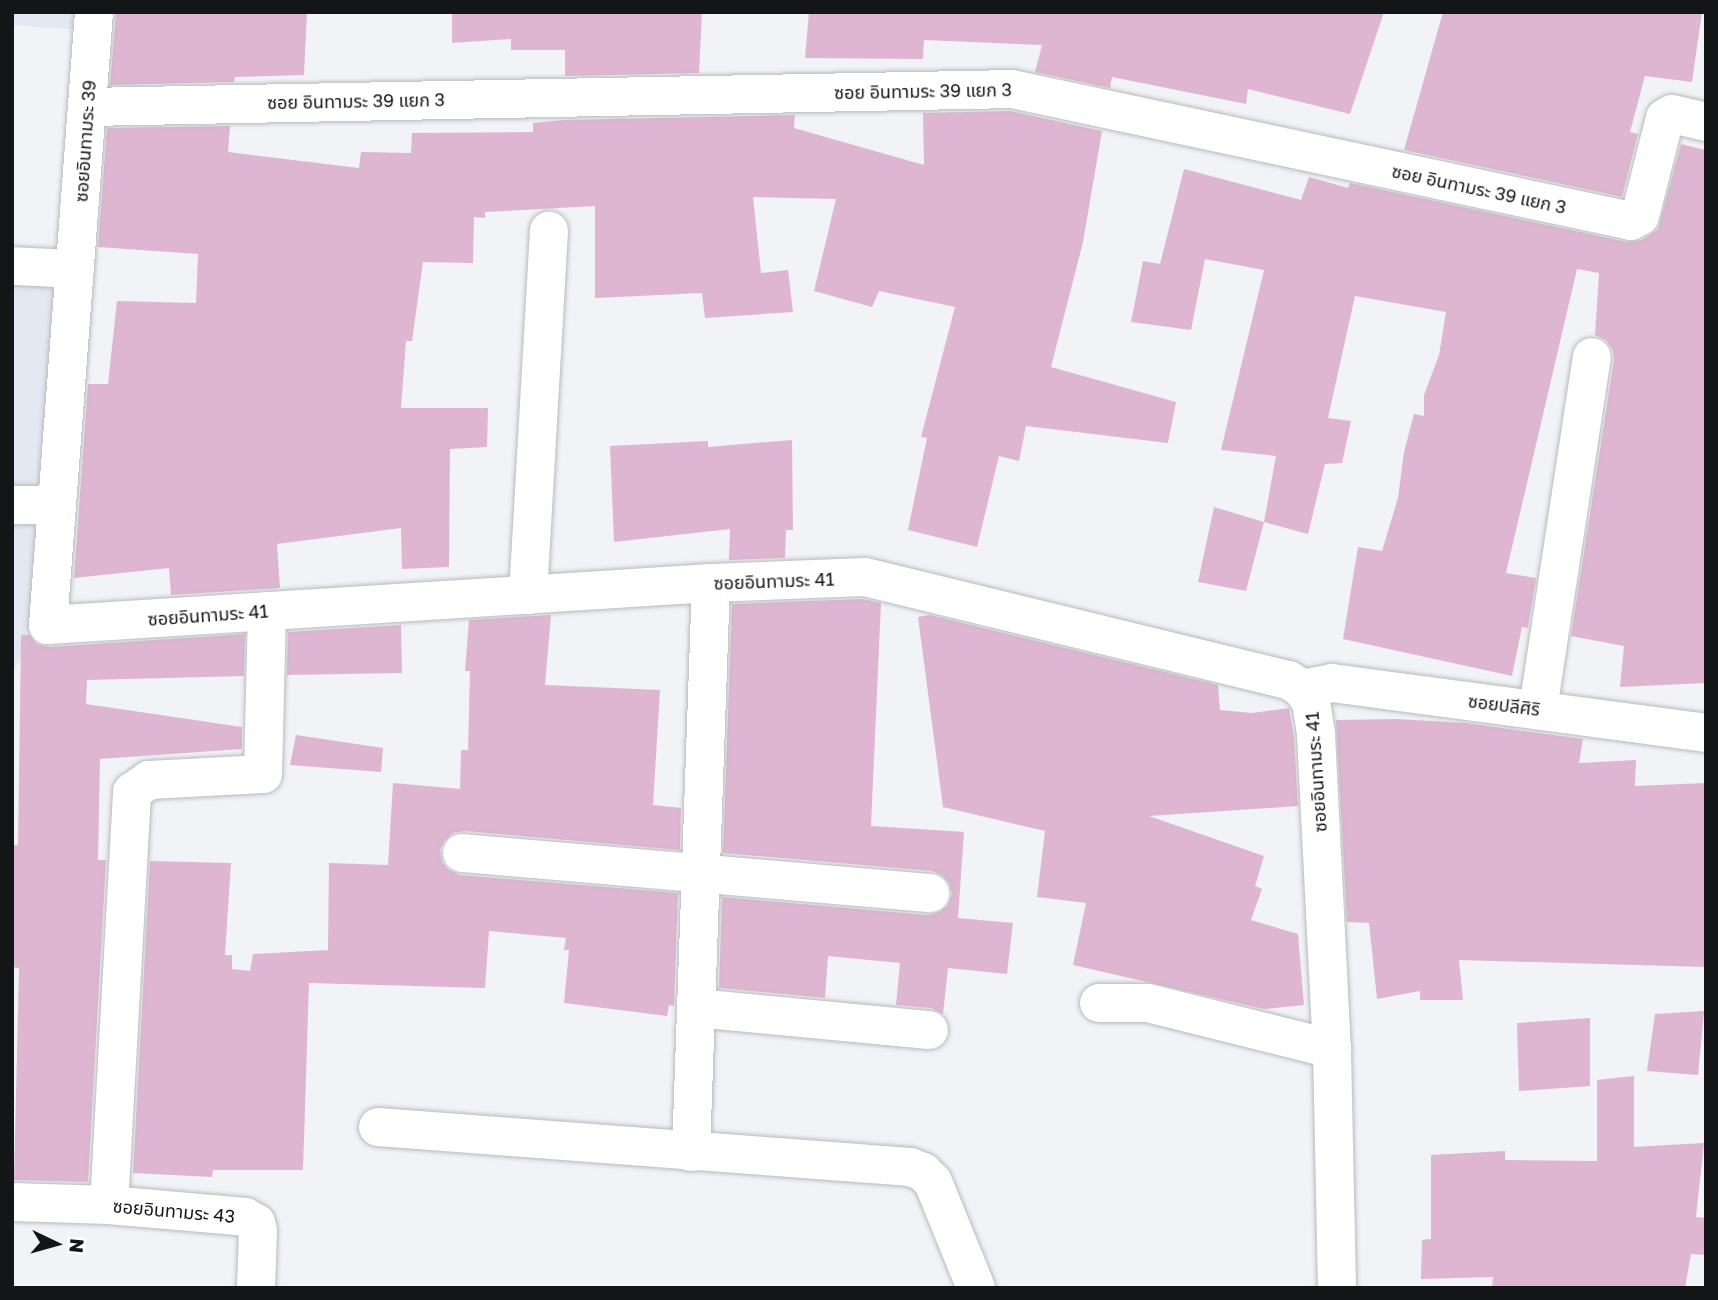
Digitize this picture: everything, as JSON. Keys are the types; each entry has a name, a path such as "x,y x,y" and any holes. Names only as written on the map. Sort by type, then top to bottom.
{"street":[{"name":"ซอยอินทามระ 39","path":"75,269 94,12"},
{"name":"ซอย อินทามระ 39 แยก 3","path":"87,107 1012,89 1631,221 1640,216 1665,117 1672,114 1706,122"},
{"path":"528,595 549,231"},
{"path":"12,266 75,269"},
{"name":"ซอยอินทามระ 41","path":"75,269 48,625 711,583 865,577 1289,680 1303,689 1311,702 1316,735 1332,1049 1337,1288"},
{"path":"1538,709 1592,357"},
{"path":"12,505 57,505"},
{"path":"691,1152 711,583"},
{"path":"109,1205 132,792 149,780 262,774 267,611"},
{"name":"ซอยปลีศิริ","path":"1303,689 1332,683 1706,733"},
{"path":"462,853 930,893"},
{"path":"1099,1003 1148,1003 1332,1049"},
{"path":"696,1008 929,1030"},
{"path":"377,1127 910,1167 923,1172 933,1182 976,1288"},
{"name":"ซอยอินทามระ 43","path":"12,1202 109,1205 252,1219 258,1231 256,1288"}],"shaded area":[{"path":"12,12 95,12 93,31 12,25"},
{"path":"12,279 80,288 65,587 12,673"}],"building":[{"path":"116,12 307,12 304,75 235,77 234,82 110,85"},
{"path":"452,12 702,12 699,73 565,76 565,50 511,50 511,39 452,43"},
{"path":"809,12 1384,12 1350,114 1248,89 1246,104 1112,77 1110,88 1035,72 1042,45 924,40 923,59 805,58"},
{"path":"1443,12 1702,12 1692,82 1645,76 1630,132 1638,134 1622,197 1404,150"},
{"path":"1010,111 1102,131 1083,242 1051,367 1176,402 1168,443 1026,426 1019,461 999,456 977,547 908,530 927,438 921,437 955,307 879,291 872,307 814,291 836,199 753,197 761,273 788,270 793,312 705,318 702,293 595,298 595,206 485,212 485,218 474,217 473,263 423,262 412,341 406,341 401,408 488,408 487,447 450,449 449,567 402,569 401,528 277,544 280,588 171,595 169,568 74,578 88,384 108,384 117,301 196,303 198,254 98,247 107,128 230,126 228,152 359,168 361,152 411,153 412,133 533,132 533,123 564,120 795,115 794,128 924,165 923,113"},
{"path":"1681,144 1706,150 1706,683 1620,687 1624,646 1571,636 1614,360 1613,350 1606,340 1595,335 1599,273 1577,269 1506,573 1536,578 1528,628 1522,627 1512,676 1343,639 1358,547 1382,551 1398,498 1404,452 1414,414 1424,416 1424,395 1439,355 1446,312 1355,296 1328,418 1351,421 1342,463 1325,464 1308,534 1264,522 1276,456 1221,450 1264,270 1205,259 1191,330 1131,322 1143,261 1160,264 1184,169 1301,200 1309,177 1348,188 1350,183 1627,242 1642,240 1658,229"},
{"path":"792,440 793,530 786,530 785,558 729,560 730,529 614,542 610,446 708,441 708,447"},
{"path":"1214,507 1264,522 1246,591 1198,582"},
{"path":"863,599 881,603 871,826 964,832 958,918 1013,923 1007,974 948,968 943,1014 931,1008 896,1005 900,963 828,956 825,998 719,988 722,897 928,915 940,912 948,905 952,894 949,883 942,875 932,871 723,853 732,604"},
{"path":"551,615 545,685 660,690 653,805 681,808 680,850 464,831 453,833 445,840 440,850 442,862 449,870 460,875 678,893 674,1006 669,1005 667,1016 564,1003 569,950 564,950 566,938 489,931 485,988 309,983 303,1170 213,1170 212,1177 133,1173 150,861 231,863 225,955 232,955 232,969 250,971 253,954 328,950 329,863 388,865 393,783 460,789 461,750 468,750 470,671 465,671 469,620"},
{"path":"930,615 1218,685 1220,710 1252,713 1289,708 1294,737 1298,806 1149,816 1264,856 1255,886 1262,889 1251,920 1298,934 1304,1005 1264,1009 1073,965 1086,903 1037,897 1045,831 943,807 918,617"},
{"path":"401,625 402,673 287,675 288,632"},
{"path":"245,634 244,676 87,680 86,704 242,727 242,749 100,759 98,860 106,860 88,1182 14,1180 19,968 12,967 12,845 18,845 21,635 29,635 37,644 49,647"},
{"path":"1397,719 1466,723 1583,739 1579,763 1636,760 1635,786 1706,783 1706,967 1459,960 1463,1000 1420,1000 1420,991 1377,999 1369,923 1347,922 1336,720"},
{"path":"296,735 383,748 381,772 290,765"},
{"path":"1704,1011 1698,1075 1647,1071 1655,1014"},
{"path":"1590,1018 1590,1086 1519,1091 1517,1023"},
{"path":"1634,1076 1634,1147 1704,1143 1696,1217 1706,1218 1706,1255 1691,1254 1685,1288 1492,1288 1493,1277 1421,1279 1422,1240 1431,1239 1431,1155 1505,1151 1505,1160 1597,1161 1597,1080"}]}
